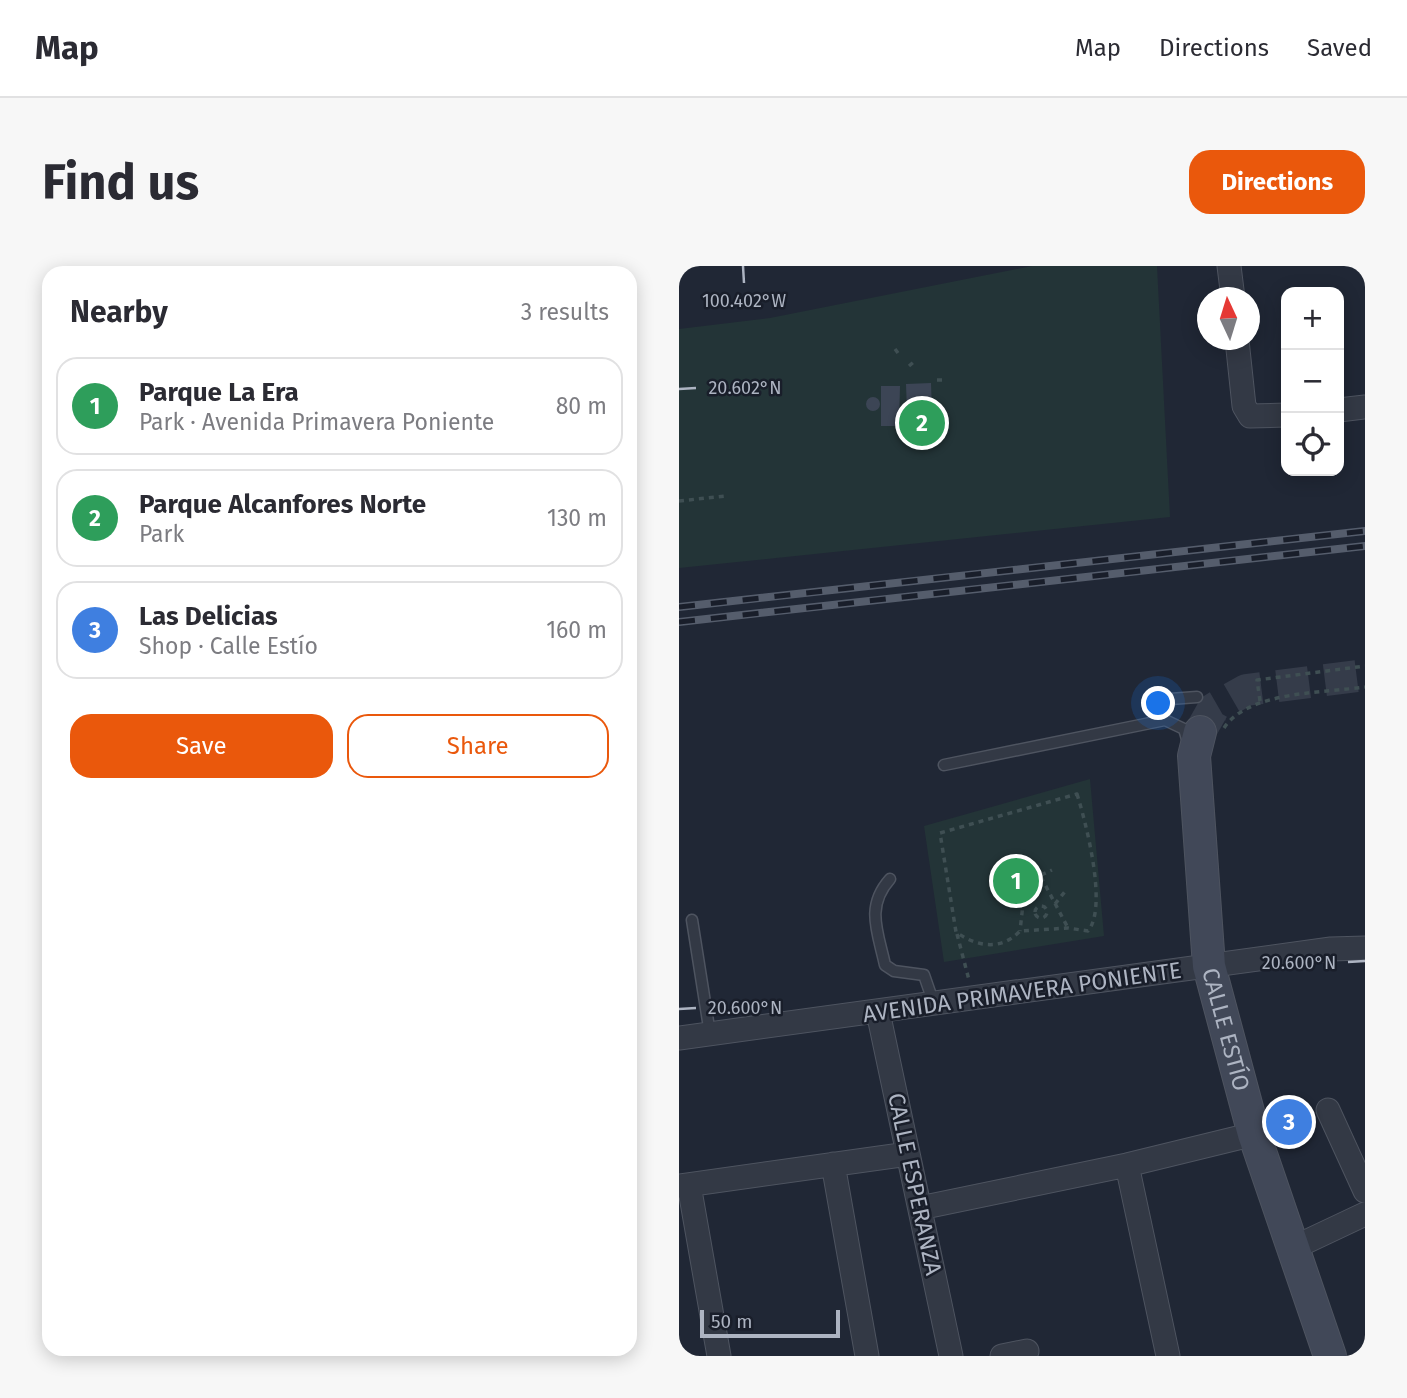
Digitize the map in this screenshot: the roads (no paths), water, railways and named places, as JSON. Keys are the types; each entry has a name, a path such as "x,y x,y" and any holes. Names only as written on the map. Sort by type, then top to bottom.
{"main road":[{"name":"CALLE ESTÍO","path":"1205,740 1209,966 1254,1134 1330,1356"}],"street":[{"path":"1229,266 1232,287"},
{"path":"1238,350 1244,406 1250,416 1281,415"},
{"path":"1344,409 1365,407"},
{"name":"AVENIDA PRIMAVERA PONIENTE","path":"679,1038 1209,966 1365,948"},
{"name":"CALLE ESPERANZA","path":"878,1012 951,1356"},
{"path":"1328,1110 1365,1191"},
{"path":"920,1208 1127,1165 1254,1134"},
{"path":"719,1356 684,1185 908,1154"},
{"path":"833,1164 867,1356"},
{"path":"1127,1165 1168,1356"},
{"path":"1293,1248 1365,1214"},
{"path":"1002,1356 1027,1351"}],"lane":[{"path":"1157,700 1197,697"},
{"path":"944,765 1165,720 1205,740"},
{"path":"890,879 877,893 874,915 885,965 894,971 924,975 934,1004"},
{"path":"692,920 710,1034"}],"tunnel":[{"path":"1200,732 1213,709 1246,690 1365,675"}],"railway":[{"path":"679,607 1365,531"},
{"path":"679,622 1365,546"}],"place":[{"name":"Parque Alcanfores Norte","path":"922,423"},
{"name":"Parque La Era","path":"1016,881"},
{"name":"Las Delicias","path":"1289,1122"}]}
